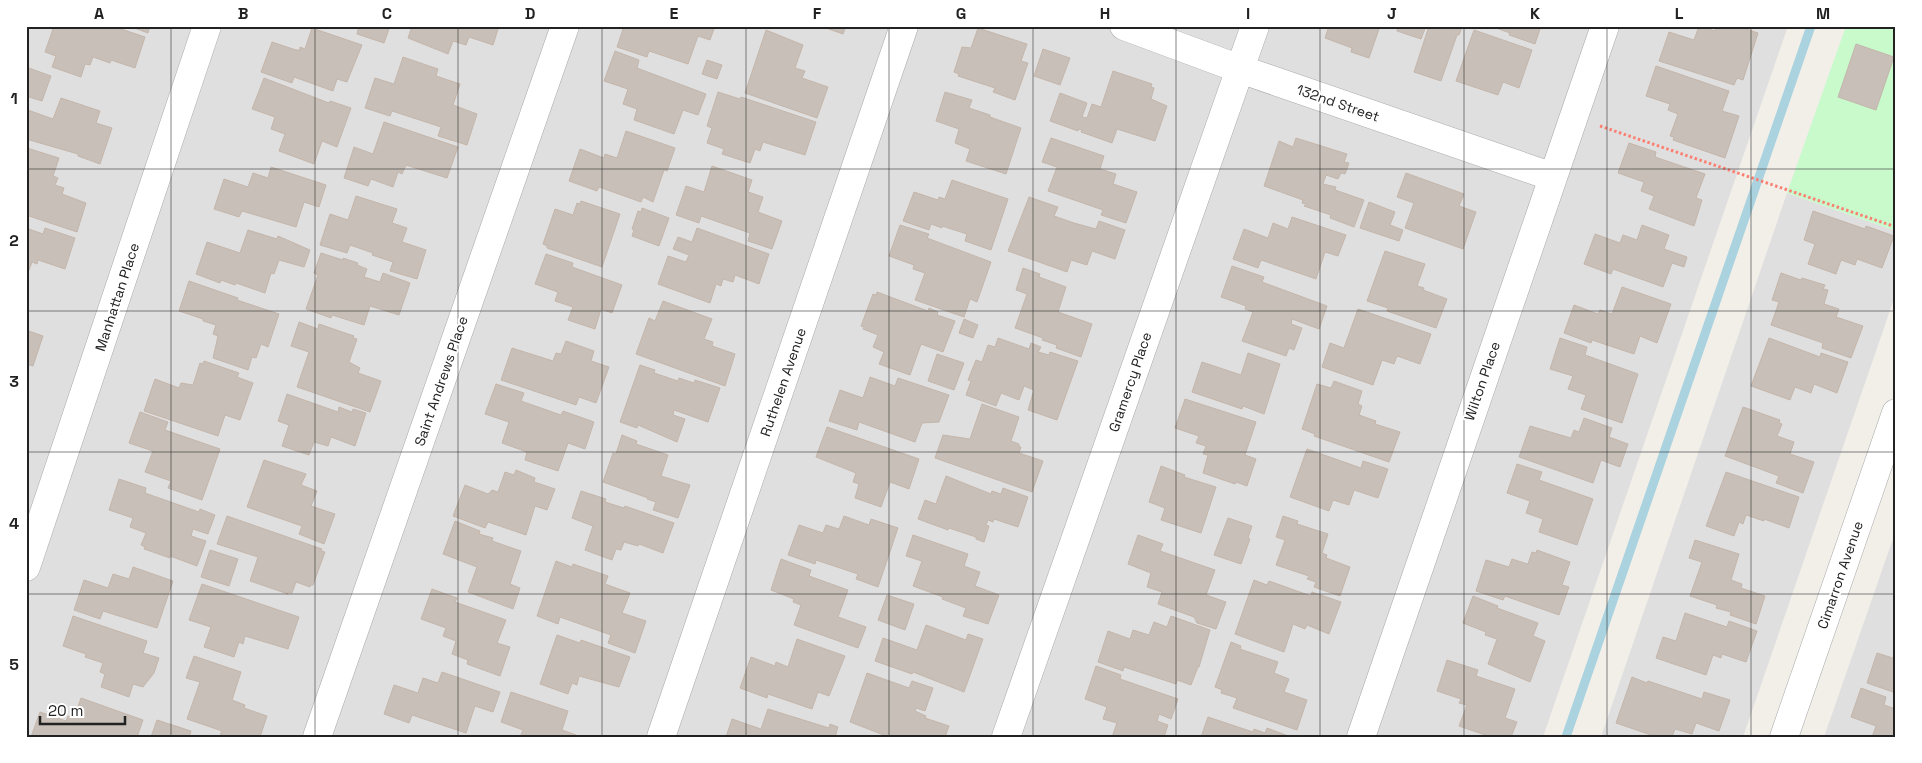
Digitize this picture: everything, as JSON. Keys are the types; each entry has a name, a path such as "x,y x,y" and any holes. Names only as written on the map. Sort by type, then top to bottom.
{"street":[{"name":"Manhattan Place","path":"26,567 207,26"},
{"name":"Saint Andrews Place","path":"317,737 565,26"},
{"name":"Ruthelen Avenue","path":"661,737 904,26"},
{"name":"132nd Street","path":"1124,26 1240,69 1552,177"},
{"name":"Gramercy Place","path":"1006,737 1255,26"},
{"name":"Wilton Place","path":"1360,737 1605,26"},
{"name":"Cimarron Avenue","path":"1784,737 1896,413"}],"path":[{"path":"1573,117 1896,227"}],"shaded area":[{"path":"27,26 1788,26 1543,737 26,737"},
{"path":"1787,193 1896,231 1896,293 1743,737 1601,737"},
{"path":"1896,530 1896,737 1824,737"}],"green space":[{"path":"1846,26 1896,26 1896,231 1787,193"}],"building":[{"path":"54,26 65,28 66,26 112,26 145,37 135,68 111,60 110,63 93,57 90,65 85,64 81,77 52,67 56,56 45,52"},
{"path":"129,26 150,26 148,33"},
{"path":"359,26 390,26 384,43 357,34"},
{"path":"412,26 499,26 493,45 469,37 466,45 453,41 448,54 408,38"},
{"path":"624,26 715,26 710,40 698,36 688,64 649,51 647,57 617,47"},
{"path":"820,26 846,26 843,34"},
{"path":"1329,26 1380,26 1369,58 1351,52 1352,48 1325,38"},
{"path":"1398,26 1426,26 1421,39 1397,31"},
{"path":"1429,26 1462,27 1459,35 1457,35 1441,81 1414,72"},
{"path":"1497,26 1541,26 1535,44 1509,35 1510,33 1496,28"},
{"path":"1699,26 1715,31 1716,26 1737,26 1758,33 1743,80 1737,78 1734,85 1659,61 1669,32 1694,40"},
{"path":"312,28 362,45 347,82 337,79 333,91 294,77 292,83 261,72 272,42 296,50 300,50 300,47 305,49"},
{"path":"978,28 1027,44 1021,61 1028,63 1015,100 993,92 995,88 958,76 959,74 954,72 962,47 971,48"},
{"path":"766,30 803,45 795,68 805,71 802,78 828,87 817,118 745,93"},
{"path":"1474,30 1532,50 1519,88 1503,82 1498,95 1456,81"},
{"path":"1856,44 1894,57 1876,110 1838,97"},
{"path":"1043,49 1070,58 1060,85 1034,76"},
{"path":"615,51 639,60 637,68 706,94 698,115 683,110 674,134 634,120 637,109 623,104 628,89 604,81"},
{"path":"403,57 438,69 436,76 460,84 453,105 477,114 467,145 438,136 441,127 392,111 390,116 365,108 375,78 394,84"},
{"path":"707,60 722,65 717,79 702,74"},
{"path":"1656,66 1729,91 1722,111 1739,116 1725,158 1673,140 1674,137 1670,136 1678,114 1668,110 1670,104 1646,96"},
{"path":"26,67 51,76 42,101 26,96"},
{"path":"1113,71 1152,84 1151,87 1154,88 1151,99 1167,106 1155,141 1117,129 1112,143 1081,132 1082,130 1079,129 1078,131 1050,121 1060,93 1087,103 1082,117 1087,118 1092,104 1101,107"},
{"path":"264,78 329,103 330,101 351,108 337,147 322,141 314,164 279,151 285,134 271,129 275,117 252,109"},
{"path":"718,92 740,99 741,97 816,122 805,155 763,142 760,151 755,149 750,163 722,154 724,149 707,143 712,128 707,126"},
{"path":"945,92 972,100 969,108 1021,128 1006,174 966,161 970,149 955,143 959,129 936,121"},
{"path":"61,98 100,111 96,123 112,128 100,164 78,156 78,154 26,139 26,116 28,110 53,119"},
{"path":"384,122 458,147 447,178 406,165 402,174 398,172 393,187 371,179 368,186 344,178 354,147 373,154"},
{"path":"626,131 675,148 667,171 664,170 653,202 643,197 641,202 599,187 597,191 569,181 580,149 604,158 605,154 617,158"},
{"path":"1051,138 1104,156 1100,169 1116,174 1113,184 1137,192 1126,223 1101,215 1103,210 1048,191 1057,167 1042,162"},
{"path":"1296,138 1347,154 1344,162 1349,163 1345,174 1341,173 1338,179 1326,175 1323,184 1336,187 1335,190 1364,200 1354,227 1330,218 1331,215 1304,206 1306,204 1302,203 1303,200 1264,186 1279,141 1293,147"},
{"path":"1629,143 1656,152 1655,157 1705,174 1696,198 1702,200 1694,226 1649,209 1654,196 1641,191 1644,182 1618,173"},
{"path":"27,148 59,158 53,176 58,178 55,185 64,188 62,194 86,203 77,232 26,215"},
{"path":"712,166 752,180 748,192 763,197 758,212 782,221 772,249 748,241 750,233 701,216 699,223 676,215 686,186 704,192"},
{"path":"271,167 326,185 319,207 304,202 296,227 242,211 239,217 214,209 224,179 248,187 253,173 268,178"},
{"path":"1406,173 1464,194 1459,206 1476,212 1463,249 1405,228 1414,203 1397,197"},
{"path":"952,180 1008,199 991,250 965,241 967,234 931,224 929,230 903,221 914,192 938,200 939,197 945,199"},
{"path":"356,196 397,209 392,223 407,228 402,242 426,250 417,279 390,271 393,262 372,255 373,253 350,245 347,253 320,245 330,214 348,220"},
{"path":"1029,197 1058,207 1054,216 1074,223 1096,229 1099,221 1125,230 1115,259 1092,251 1087,265 1071,260 1067,272 1008,251"},
{"path":"581,201 620,214 602,267 547,248 543,244 555,209 573,215 577,203 580,204"},
{"path":"1369,202 1395,212 1390,225 1403,230 1399,241 1360,228"},
{"path":"642,208 669,218 659,246 632,236 634,230 632,229 638,211 641,212"},
{"path":"1813,211 1865,229 1866,226 1894,236 1882,268 1857,259 1855,265 1841,260 1836,274 1808,264 1815,244 1804,240"},
{"path":"1292,217 1346,235 1338,256 1325,252 1316,279 1261,260 1258,268 1233,259 1244,229 1268,238 1273,223 1288,229"},
{"path":"900,225 929,234 927,238 991,262 977,302 970,299 964,317 915,300 925,273 913,269 914,265 889,256"},
{"path":"1642,225 1669,235 1664,249 1687,257 1684,267 1672,263 1663,287 1613,269 1611,274 1584,264 1595,234 1620,243 1623,235 1637,240"},
{"path":"26,228 43,234 45,228 75,238 65,269 38,260 37,264 32,262 26,278"},
{"path":"697,228 769,254 759,284 735,275 733,282 723,279 721,286 716,284 710,303 658,284 668,256 686,262 689,255 673,249 678,237 692,242"},
{"path":"248,230 277,239 278,236 310,250 304,267 279,260 274,274 271,273 265,293 236,283 235,285 221,280 220,283 196,274 207,242 240,253"},
{"path":"1385,251 1425,264 1417,286 1447,299 1436,328 1387,311 1388,308 1367,301"},
{"path":"321,253 358,263 357,265 367,269 364,277 380,282 383,273 410,283 399,315 370,306 364,325 332,315 331,318 306,309 318,275 314,273"},
{"path":"546,254 573,263 572,267 622,285 612,313 601,309 595,329 568,320 573,307 555,301 558,292 535,284"},
{"path":"1232,266 1264,277 1262,282 1327,306 1319,329 1292,319 1291,324 1302,328 1294,350 1289,348 1286,356 1242,341 1253,312 1245,309 1246,306 1221,297"},
{"path":"1023,268 1040,274 1039,277 1066,287 1058,312 1092,324 1081,357 1056,348 1057,345 1042,340 1043,338 1015,328 1027,294 1016,290"},
{"path":"1781,273 1825,285 1823,289 1828,290 1824,304 1839,309 1836,317 1863,326 1851,358 1822,348 1823,343 1771,325 1779,302 1772,300"},
{"path":"189,281 279,314 268,347 261,344 256,358 252,357 248,370 213,358 218,336 213,334 216,325 179,311"},
{"path":"1622,287 1671,304 1657,343 1640,336 1634,354 1592,340 1591,343 1564,333 1574,305 1598,314 1600,310 1612,314"},
{"path":"877,292 928,311 929,308 938,312 937,315 955,321 943,352 921,344 910,375 879,364 884,352 873,347 878,335 863,329 864,327 861,326 873,294 876,295"},
{"path":"663,301 712,319 704,339 713,342 712,346 735,354 725,386 636,354 649,318 655,321"},
{"path":"1358,309 1431,334 1420,364 1397,356 1394,364 1382,360 1373,385 1322,367 1330,343 1344,348"},
{"path":"964,319 978,325 973,338 959,333"},
{"path":"299,322 318,329 319,324 354,336 353,338 357,339 349,362 360,368 358,373 381,381 370,412 297,387 309,352 291,346"},
{"path":"26,330 43,336 33,366 26,364"},
{"path":"998,338 1029,349 1031,343 1041,347 1038,352 1049,355 1050,352 1078,361 1057,420 1028,410 1034,390 1024,386 1019,400 1001,393 996,406 966,395 971,381 968,380 976,360 982,362 988,345 995,347"},
{"path":"1560,338 1587,347 1585,355 1638,374 1622,423 1581,409 1586,395 1568,389 1573,376 1550,369"},
{"path":"1769,338 1820,357 1821,353 1848,362 1837,393 1814,384 1811,393 1795,387 1790,400 1751,386"},
{"path":"566,341 594,351 591,361 609,367 596,403 579,397 576,405 501,380 512,348 553,361 556,353 561,354"},
{"path":"1248,353 1280,364 1264,414 1243,406 1242,409 1192,392 1202,362 1241,375"},
{"path":"937,354 964,363 954,390 928,381"},
{"path":"204,361 239,373 237,377 253,383 240,420 225,415 218,436 144,411 155,379 179,388 181,383 193,385 200,363 203,364"},
{"path":"640,365 655,370 654,373 678,381 679,378 694,383 695,380 720,388 708,422 674,410 673,415 685,419 677,442 638,425 637,428 620,422"},
{"path":"870,377 895,386 898,378 949,395 939,422 922,423 915,442 859,422 857,430 829,421 840,390 863,398"},
{"path":"1334,381 1362,391 1358,404 1362,406 1359,415 1376,421 1375,424 1400,432 1389,462 1314,436 1315,434 1302,429 1317,384 1331,388"},
{"path":"496,384 524,393 521,401 561,415 563,411 594,422 585,449 568,443 558,471 525,460 527,452 502,443 509,422 485,414"},
{"path":"287,394 338,412 339,407 352,412 353,409 366,413 355,446 331,437 328,446 314,442 309,455 282,446 289,425 278,421"},
{"path":"1185,399 1256,422 1245,455 1256,459 1247,486 1203,473 1208,455 1203,454 1206,446 1196,443 1199,436 1175,428"},
{"path":"982,404 1019,417 1011,441 1019,444 1019,447 1021,447 1019,453 1043,461 1032,492 935,458 943,435 970,439"},
{"path":"1743,407 1780,420 1779,423 1782,424 1777,436 1794,442 1790,454 1814,462 1803,493 1776,483 1779,476 1725,456"},
{"path":"140,412 168,422 165,430 220,449 202,500 168,488 171,481 145,472 153,451 129,443"},
{"path":"1584,418 1612,428 1609,437 1628,444 1620,467 1601,460 1593,483 1519,457 1530,426 1571,438 1574,430 1579,432"},
{"path":"827,427 919,459 909,489 890,482 881,507 855,498 859,484 853,482 856,473 816,457"},
{"path":"622,435 637,441 636,444 668,455 661,476 690,485 678,518 653,510 656,502 648,498 603,482 613,453 616,454"},
{"path":"1307,449 1361,468 1363,461 1388,469 1378,498 1354,490 1349,505 1333,500 1329,511 1290,497"},
{"path":"264,460 306,474 301,485 317,491 311,506 335,514 324,544 299,534 302,526 247,507"},
{"path":"1517,464 1542,472 1539,480 1593,499 1577,545 1539,532 1543,519 1526,513 1530,501 1507,493"},
{"path":"1161,466 1185,475 1184,477 1216,487 1201,533 1161,520 1165,508 1149,502"},
{"path":"516,470 535,478 534,482 555,489 547,510 535,506 526,535 488,522 485,528 453,516 465,485 488,494 492,490 498,492 505,472 514,475"},
{"path":"1726,472 1799,497 1789,528 1746,515 1743,524 1739,522 1734,536 1706,526"},
{"path":"946,476 991,494 992,491 1001,494 1003,488 1028,497 1018,527 994,519 993,522 988,520 986,525 989,526 984,542 976,539 976,537 949,528 948,530 918,519 925,500 936,504"},
{"path":"119,479 146,488 145,493 199,512 200,509 215,515 208,534 193,529 191,536 206,541 197,566 144,549 145,547 141,545 146,533 130,527 133,518 109,510"},
{"path":"581,491 606,499 605,502 624,508 625,506 674,523 663,553 639,544 638,546 624,542 621,550 616,549 612,560 585,550 593,526 572,518"},
{"path":"227,516 322,549 321,551 325,552 313,585 310,587 296,582 292,593 288,592 288,594 250,581 258,557 217,544"},
{"path":"844,516 869,525 871,519 898,528 878,587 856,579 858,574 816,560 815,564 788,555 799,525 823,533 826,525 839,529"},
{"path":"1283,516 1298,521 1297,524 1328,534 1322,553 1327,555 1326,558 1350,567 1340,596 1314,587 1316,582 1307,579 1309,576 1276,565 1285,540 1276,537"},
{"path":"1228,518 1252,526 1248,538 1250,539 1241,564 1214,555"},
{"path":"455,521 480,531 479,534 493,538 492,541 521,551 510,584 520,588 513,609 468,592 477,567 443,554"},
{"path":"913,535 968,554 964,566 980,572 975,586 999,595 988,624 963,616 966,608 913,586 922,561 906,556"},
{"path":"1138,535 1163,544 1160,551 1215,570 1206,595 1226,602 1216,629 1197,623 1194,617 1158,604 1162,592 1147,587 1151,573 1128,564"},
{"path":"1695,540 1739,554 1731,580 1742,584 1741,588 1765,596 1756,624 1730,615 1731,612 1716,608 1717,605 1690,596 1702,562 1689,558"},
{"path":"210,550 238,559 229,586 201,577"},
{"path":"1537,550 1570,562 1562,585 1569,587 1559,615 1505,596 1503,600 1476,591 1486,560 1509,567 1512,559 1528,564 1532,552 1536,553"},
{"path":"781,559 811,570 809,576 848,590 838,617 866,627 858,648 794,625 801,605 793,602 794,599 771,590"},
{"path":"556,561 572,567 573,564 608,576 605,584 630,593 622,613 646,621 635,653 608,643 611,635 560,617 558,624 537,616"},
{"path":"133,567 173,581 157,628 103,611 100,619 74,610 84,580 108,588 113,574 129,579"},
{"path":"1254,580 1267,585 1269,581 1311,596 1312,592 1341,602 1329,634 1307,625 1305,629 1293,624 1284,652 1235,634"},
{"path":"202,584 299,617 288,649 245,636 243,644 239,642 234,657 204,647 211,627 189,620"},
{"path":"432,589 457,598 455,602 506,620 497,643 510,647 500,676 467,664 468,660 452,654 456,641 443,636 446,628 421,619"},
{"path":"887,595 914,604 905,630 878,620"},
{"path":"1473,596 1498,606 1497,608 1538,623 1533,636 1545,641 1530,682 1488,664 1497,639 1485,635 1486,632 1463,623"},
{"path":"1685,613 1727,627 1729,621 1757,631 1746,662 1722,654 1721,658 1713,655 1706,675 1656,658 1663,637 1676,641"},
{"path":"73,616 147,641 143,653 159,658 154,673 143,687 133,684 129,697 101,687 105,674 100,672 103,663 85,657 86,654 63,646"},
{"path":"1171,616 1210,630 1199,667 1191,685 1177,680 1176,684 1124,667 1123,671 1098,662 1108,631 1130,639 1133,630 1149,635 1154,622 1167,627"},
{"path":"926,625 966,640 968,634 983,639 964,692 913,672 912,674 875,661 883,638 917,650"},
{"path":"557,635 580,643 581,640 630,657 619,687 579,676 577,685 572,683 568,694 540,684"},
{"path":"797,639 845,656 829,696 818,692 812,709 768,694 767,698 740,688 751,657 775,666 776,662 788,667"},
{"path":"1231,642 1241,646 1240,649 1278,662 1274,673 1289,679 1284,692 1307,700 1297,730 1233,708 1237,698 1221,693 1222,690 1215,687"},
{"path":"1877,653 1896,659 1896,693 1867,683"},
{"path":"194,656 241,672 232,700 245,705 244,708 267,716 260,737 228,737 220,734 222,731 187,719 200,682 186,678"},
{"path":"1447,660 1478,670 1476,676 1515,689 1505,718 1517,722 1511,737 1491,737 1459,726 1467,705 1459,703 1461,699 1437,691"},
{"path":"1096,666 1121,675 1120,679 1178,699 1171,719 1159,714 1157,721 1168,725 1164,737 1112,737 1117,723 1103,719 1107,707 1085,699"},
{"path":"442,672 500,692 493,712 475,706 466,733 412,715 409,723 384,714 394,685 418,693 423,678 438,683"},
{"path":"867,673 909,688 912,681 933,688 925,711 916,708 915,711 926,716 925,718 949,726 945,737 889,737 850,722"},
{"path":"1632,677 1702,699 1704,692 1730,700 1719,731 1696,723 1692,734 1675,729 1672,737 1657,737 1616,723"},
{"path":"1861,688 1886,697 1884,705 1896,709 1896,737 1872,737 1876,726 1851,717"},
{"path":"511,692 568,711 562,730 576,735 575,737 520,737 523,730 501,722"},
{"path":"81,698 143,720 137,737 120,735 120,737 31,737 40,712 66,721 68,716 74,718"},
{"path":"768,709 829,728 830,724 838,727 835,737 726,737 732,719 761,729"},
{"path":"1208,717 1253,732 1254,729 1265,733 1267,728 1291,737 1201,737"},
{"path":"157,720 191,731 189,737 151,737"}],"waterway":[{"path":"1566,737 1811,26"}]}
